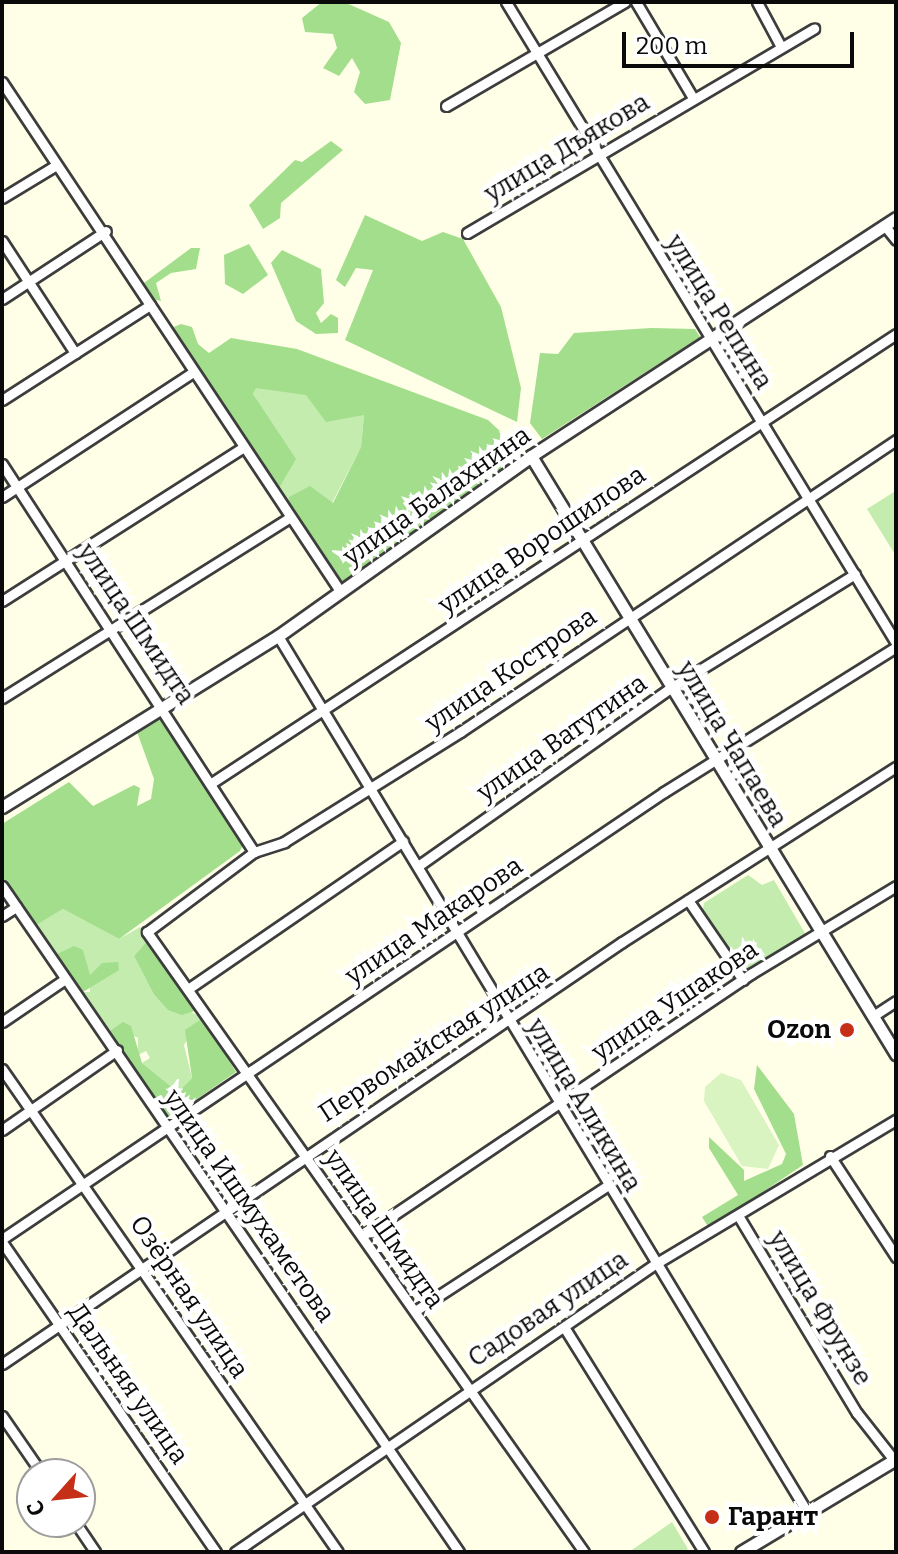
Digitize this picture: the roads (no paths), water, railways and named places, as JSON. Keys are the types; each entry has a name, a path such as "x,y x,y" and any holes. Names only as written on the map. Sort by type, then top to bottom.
{"street":[{"name":"улица Репина","path":"506,2 712,336 896,645"},
{"path":"446,106 625,2"},
{"path":"636,2 693,98"},
{"path":"757,2 781,47"},
{"name":"улица Дъякова","path":"467,233 814,29"},
{"path":"2,82 5,98 53,167 106,231 287,519 340,591"},
{"path":"2,198 53,167"},
{"name":"улица Балахнина","path":"2,807 162,702 278,636 531,456 896,218"},
{"path":"884,225 896,240"},
{"path":"2,299 106,231"},
{"path":"2,241 75,353"},
{"path":"2,400 150,305"},
{"name":"улица Ворошилова","path":"213,782 325,715 761,418 896,334"},
{"path":"2,497 193,372"},
{"name":"улица Кострова","path":"147,932 254,852 284,842 896,440"},
{"path":"2,601 242,448"},
{"name":"улица Чапаева","path":"531,456 896,1054"},
{"name":"улица Шмидта","path":"2,464 162,702 254,852"},
{"path":"2,698 287,519"},
{"name":"улица Ватутина","path":"418,866 672,687 855,574"},
{"name":"улица Аликина","path":"278,636 607,1186 807,1512"},
{"name":"улица Макарова","path":"2,1241 246,1072 715,758 896,645"},
{"name":"Первомайская улица","path":"2,1364 62,1329 304,1155 688,900 896,767"},
{"path":"188,989 403,841"},
{"name":"улица Ишмухаметова","path":"2,886 117,1050 165,1128 459,1552"},
{"name":"улица Ушакова","path":"362,1236 743,980 896,886"},
{"path":"688,900 743,980"},
{"path":"2,916 16,907"},
{"name":"улица Шмидта","path":"147,932 471,1387 584,1552"},
{"path":"2,1022 65,979"},
{"path":"873,1016 896,1001"},
{"path":"2,1130 117,1050"},
{"name":"Озёрная улица","path":"2,1069 147,1270 338,1552"},
{"name":"Садовая улица","path":"235,1552 387,1444 655,1264 739,1217 830,1156 896,1120"},
{"path":"830,1156 896,1257"},
{"path":"415,1311 607,1186"},
{"name":"улица Фрунзе","path":"739,1217 857,1413 895,1460"},
{"name":"Дальняя улица","path":"2,1241 216,1552"},
{"path":"564,1327 704,1552"},
{"path":"2,1416 31,1458"},
{"path":"741,1552 895,1460"}],"place":[{"name":"Ozon","path":"847,1030"},
{"name":"Гарант","path":"712,1517"}]}
